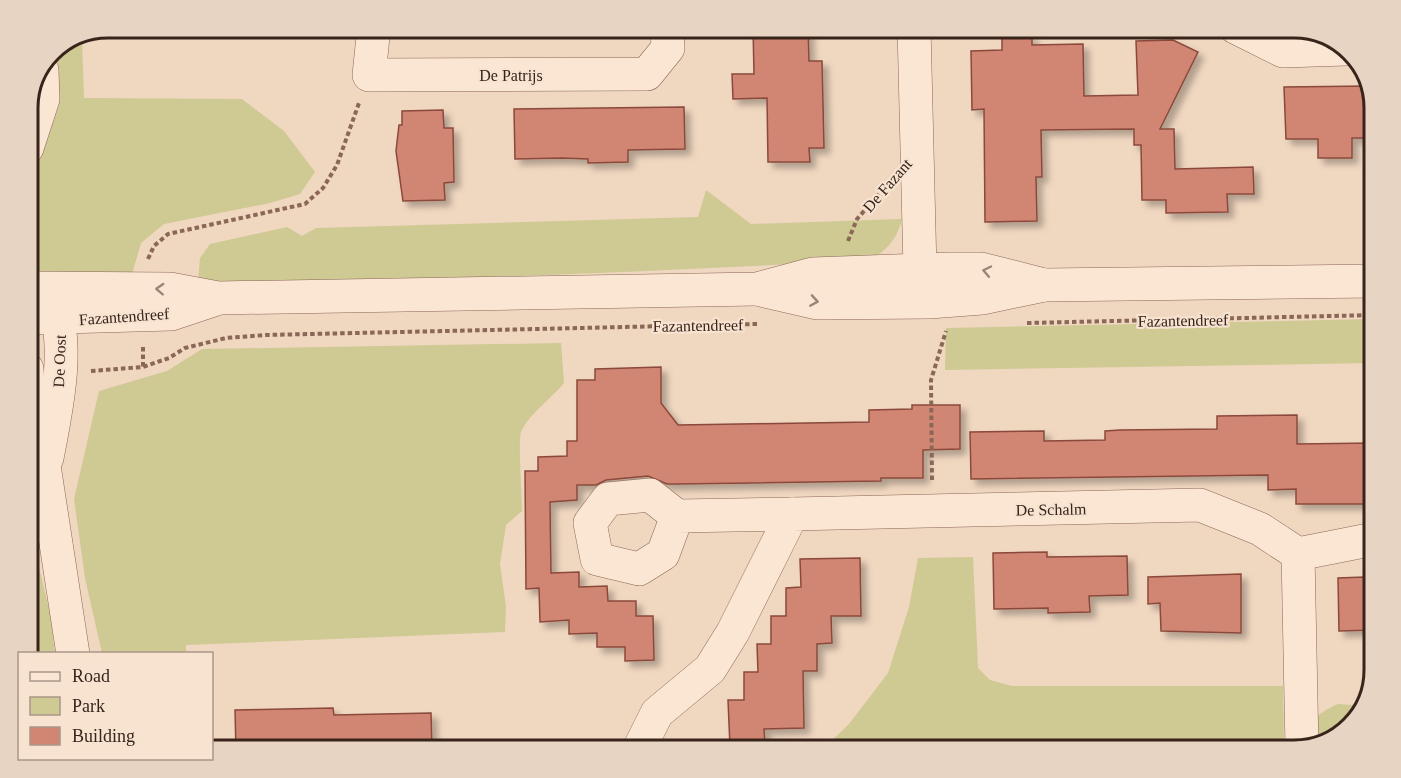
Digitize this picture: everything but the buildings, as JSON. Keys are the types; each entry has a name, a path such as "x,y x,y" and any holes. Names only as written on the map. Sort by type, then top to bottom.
{"street":[{"path":"369,75 373,38"},
{"name":"De Patrijs","path":"369,75 648,74 668,48 668,38"},
{"name":"De Fazant","path":"914,38 920,270 938,314"},
{"path":"1256,38 1283,51 1333,49"},
{"path":"38,112 42,99 42,84"},
{"name":"Fazantendreef","path":"38,288 142,302 171,314 218,298 757,289 813,274 920,270 981,269 1044,285"},
{"name":"Fazantendreef","path":"757,289 817,303 938,314 982,298 1044,285 1363,281"},
{"name":"De Oost","path":"38,289 60,319 43,370"},
{"name":"Fazantendreef","path":"38,318 60,319 142,302"},
{"name":"De Oost","path":"38,443 45,472 73,652"},
{"name":"De Schalm","path":"677,516 1200,505 1260,529 1298,554"},
{"path":"644,740 657,713 710,669 733,632 792,514"},
{"path":"1302,740 1298,554 1364,541"}],"path":[{"path":"143,367 142,302 147,262 154,246 168,234 305,204 323,188 337,165 369,75"},
{"name":"De Fazant","path":"836,274 856,219 916,151"},
{"path":"932,511 932,380 938,314"},
{"name":"Fazantendreef","path":"1019,323 1363,315"},
{"name":"Fazantendreef","path":"43,370 143,367 169,358 185,348 226,339 266,335 766,324"}],"green space":[{"path":"82,43 84,98 242,99 284,131 315,172 300,194 270,203 164,224 141,243 132,274 38,275 38,154 47,141 59,105 58,58"},
{"path":"706,190 751,224 902,219 891,243 870,260 534,276 198,282 200,258 210,244 287,227 302,236 316,228 698,217"},
{"path":"1363,319 1363,363 945,370 946,328"},
{"path":"561,343 564,383 529,420 521,432 522,511 506,525 500,564 506,607 505,632 186,645 186,652 102,652 85,578 74,499 99,391 167,371 202,349"},
{"path":"973,557 978,668 990,680 1012,686 1283,686 1284,740 832,740 849,724 888,673 909,607 918,558"},
{"path":"38,563 51,617 55,652 38,652"},
{"path":"1338,704 1354,705 1346,717 1332,729 1308,739 1311,725 1324,711"}]}
